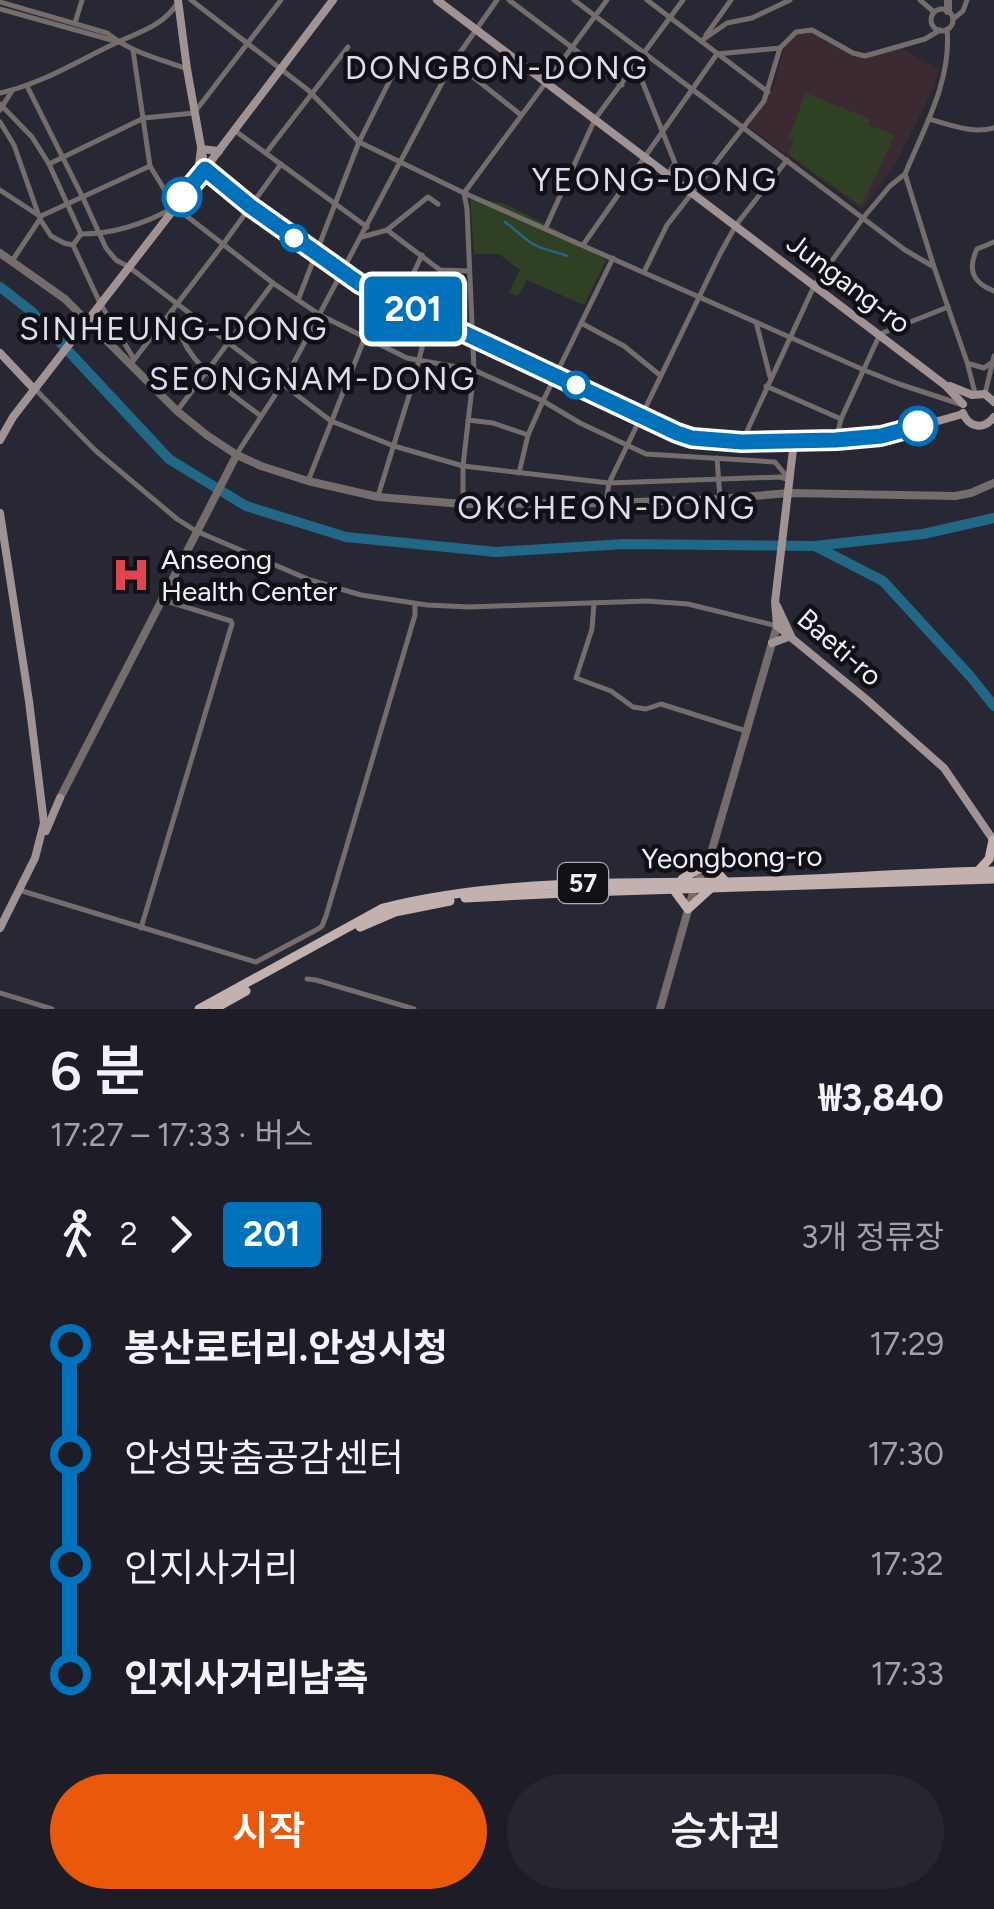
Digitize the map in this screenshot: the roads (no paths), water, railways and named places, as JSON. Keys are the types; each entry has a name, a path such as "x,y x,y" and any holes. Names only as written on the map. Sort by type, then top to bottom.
{"main road":[{"path":"179,0 205,169 360,284 692,438 742,442 881,436 963,407 973,394"},
{"path":"0,440 13,416 333,0"},
{"name":"Jungang-ro","path":"437,0 880,334 945,385 963,407"},
{"path":"201,149 219,151"},
{"path":"197,180 201,149"},
{"path":"197,180 216,178"},
{"path":"0,353 36,386"},
{"name":"Jungang-ro","path":"945,385 985,394"},
{"path":"985,394 994,402"},
{"path":"963,407 974,425 993,422"},
{"name":"Baeti-ro","path":"794,441 775,602 777,626 944,768 994,840"},
{"path":"0,513 42,805 44,823 38,849"},
{"path":"772,643 791,636 777,613"},
{"path":"0,928 60,798"},
{"path":"42,805 53,809"},
{"path":"994,840 990,859 976,875 994,882"},
{"path":"711,853 715,870 726,882"},
{"path":"706,865 676,886 688,910 710,889"},
{"name":"Yeongbong-ro","path":"696,885 710,889 976,875 994,870"},
{"name":"Yeongbong-ro","path":"214,1009 366,924 395,912 466,898 726,882 976,875"},
{"name":"Yeongbong-ro","path":"199,1009 382,908 518,886 676,886"}],"street":[{"path":"75,23 82,0"},
{"path":"0,93 26,86 144,32 172,11 179,0"},
{"path":"191,0 313,95 359,142 464,193 864,370 963,407"},
{"path":"49,164 144,118 194,113 281,0"},
{"path":"44,823 236,456 283,383 452,64 497,0"},
{"path":"509,0 622,85"},
{"path":"574,0 904,250 934,267"},
{"path":"462,504 474,370 464,193 607,0"},
{"path":"648,0 768,92"},
{"path":"545,228 596,119 683,0"},
{"path":"701,41 731,0"},
{"path":"724,10 739,0"},
{"path":"701,41 727,23 752,18 790,0"},
{"path":"920,0 934,12"},
{"path":"644,272 666,225 745,128 768,92 780,48 796,32 812,30 865,56 925,40 944,30 951,15 948,0"},
{"path":"951,15 963,11 967,0"},
{"path":"0,5 107,33 118,42"},
{"path":"0,5 118,42 187,69"},
{"path":"934,12 943,9 951,15"},
{"path":"934,12 934,27 944,30"},
{"path":"742,442 815,284 863,218 905,174 946,68 949,46 944,30"},
{"path":"266,153 348,47"},
{"path":"583,245 717,54 780,48"},
{"path":"133,50 150,166 175,206 298,300 419,362 474,370 646,454 774,462 790,480"},
{"path":"452,64 521,115"},
{"path":"636,66 675,163 667,174"},
{"path":"298,300 359,142 396,70"},
{"path":"26,86 84,198 98,234 116,260 331,421 394,446 463,466 609,483 780,477 790,480"},
{"path":"13,90 1,107 32,137 81,234"},
{"path":"928,119 972,131 994,128"},
{"path":"0,122 14,145 40,218 51,236 73,245"},
{"path":"234,130 368,228"},
{"path":"606,503 609,483 736,225 787,160"},
{"path":"132,362 281,164"},
{"path":"12,262 40,218 150,166"},
{"path":"905,174 967,362 973,394"},
{"path":"0,190 40,218"},
{"path":"362,237 387,230 428,197 438,204"},
{"path":"81,234 132,227 175,206"},
{"path":"387,230 440,270 469,271"},
{"path":"73,245 81,234"},
{"path":"994,242 978,249 972,271 976,281 994,292"},
{"path":"73,245 132,362"},
{"path":"0,253 65,299 85,324 132,362 176,411 208,436 236,456 308,481 378,497 462,504 789,495 955,496 994,483"},
{"path":"400,302 422,255"},
{"path":"519,473 528,435 613,258"},
{"path":"176,411 274,282"},
{"path":"836,440 880,334 949,306"},
{"path":"174,307 186,346 206,371 262,416"},
{"path":"378,497 430,316"},
{"path":"756,322 770,377"},
{"path":"581,323 624,346 661,376"},
{"path":"308,481 366,337"},
{"path":"967,362 984,368 994,358"},
{"path":"985,394 994,358"},
{"path":"36,386 96,451 177,519 310,580 362,595 416,604 469,607 647,601 688,604 777,626 711,853 696,885 660,1009"},
{"path":"766,386 842,419"},
{"path":"468,420 528,435"},
{"path":"717,458 720,498"},
{"path":"141,928 232,624 163,600"},
{"path":"594,603 592,629 576,678 611,691 633,707 646,710 661,704 746,731"},
{"path":"19,890 256,962 322,926 416,604"},
{"path":"306,979 414,1009"},
{"path":"0,993 52,1009"}],"waterway":[{"path":"505,222 533,244 567,256"},
{"path":"0,287 31,311 169,459 246,506 346,537 496,552 625,544 815,546 923,534 994,518"},
{"path":"815,546 883,581 994,706"}],"place":[{"name":"Anseong Health Center","path":"131,575"}],"district":[{"name":"DONGBON-DONG","path":"497,68"},
{"name":"YEONG-DONG","path":"655,180"},
{"name":"SINHEUNG-DONG","path":"174,329"},
{"name":"SEONGNAM-DONG","path":"313,379"},
{"name":"OKCHEON-DONG","path":"607,508"}]}
